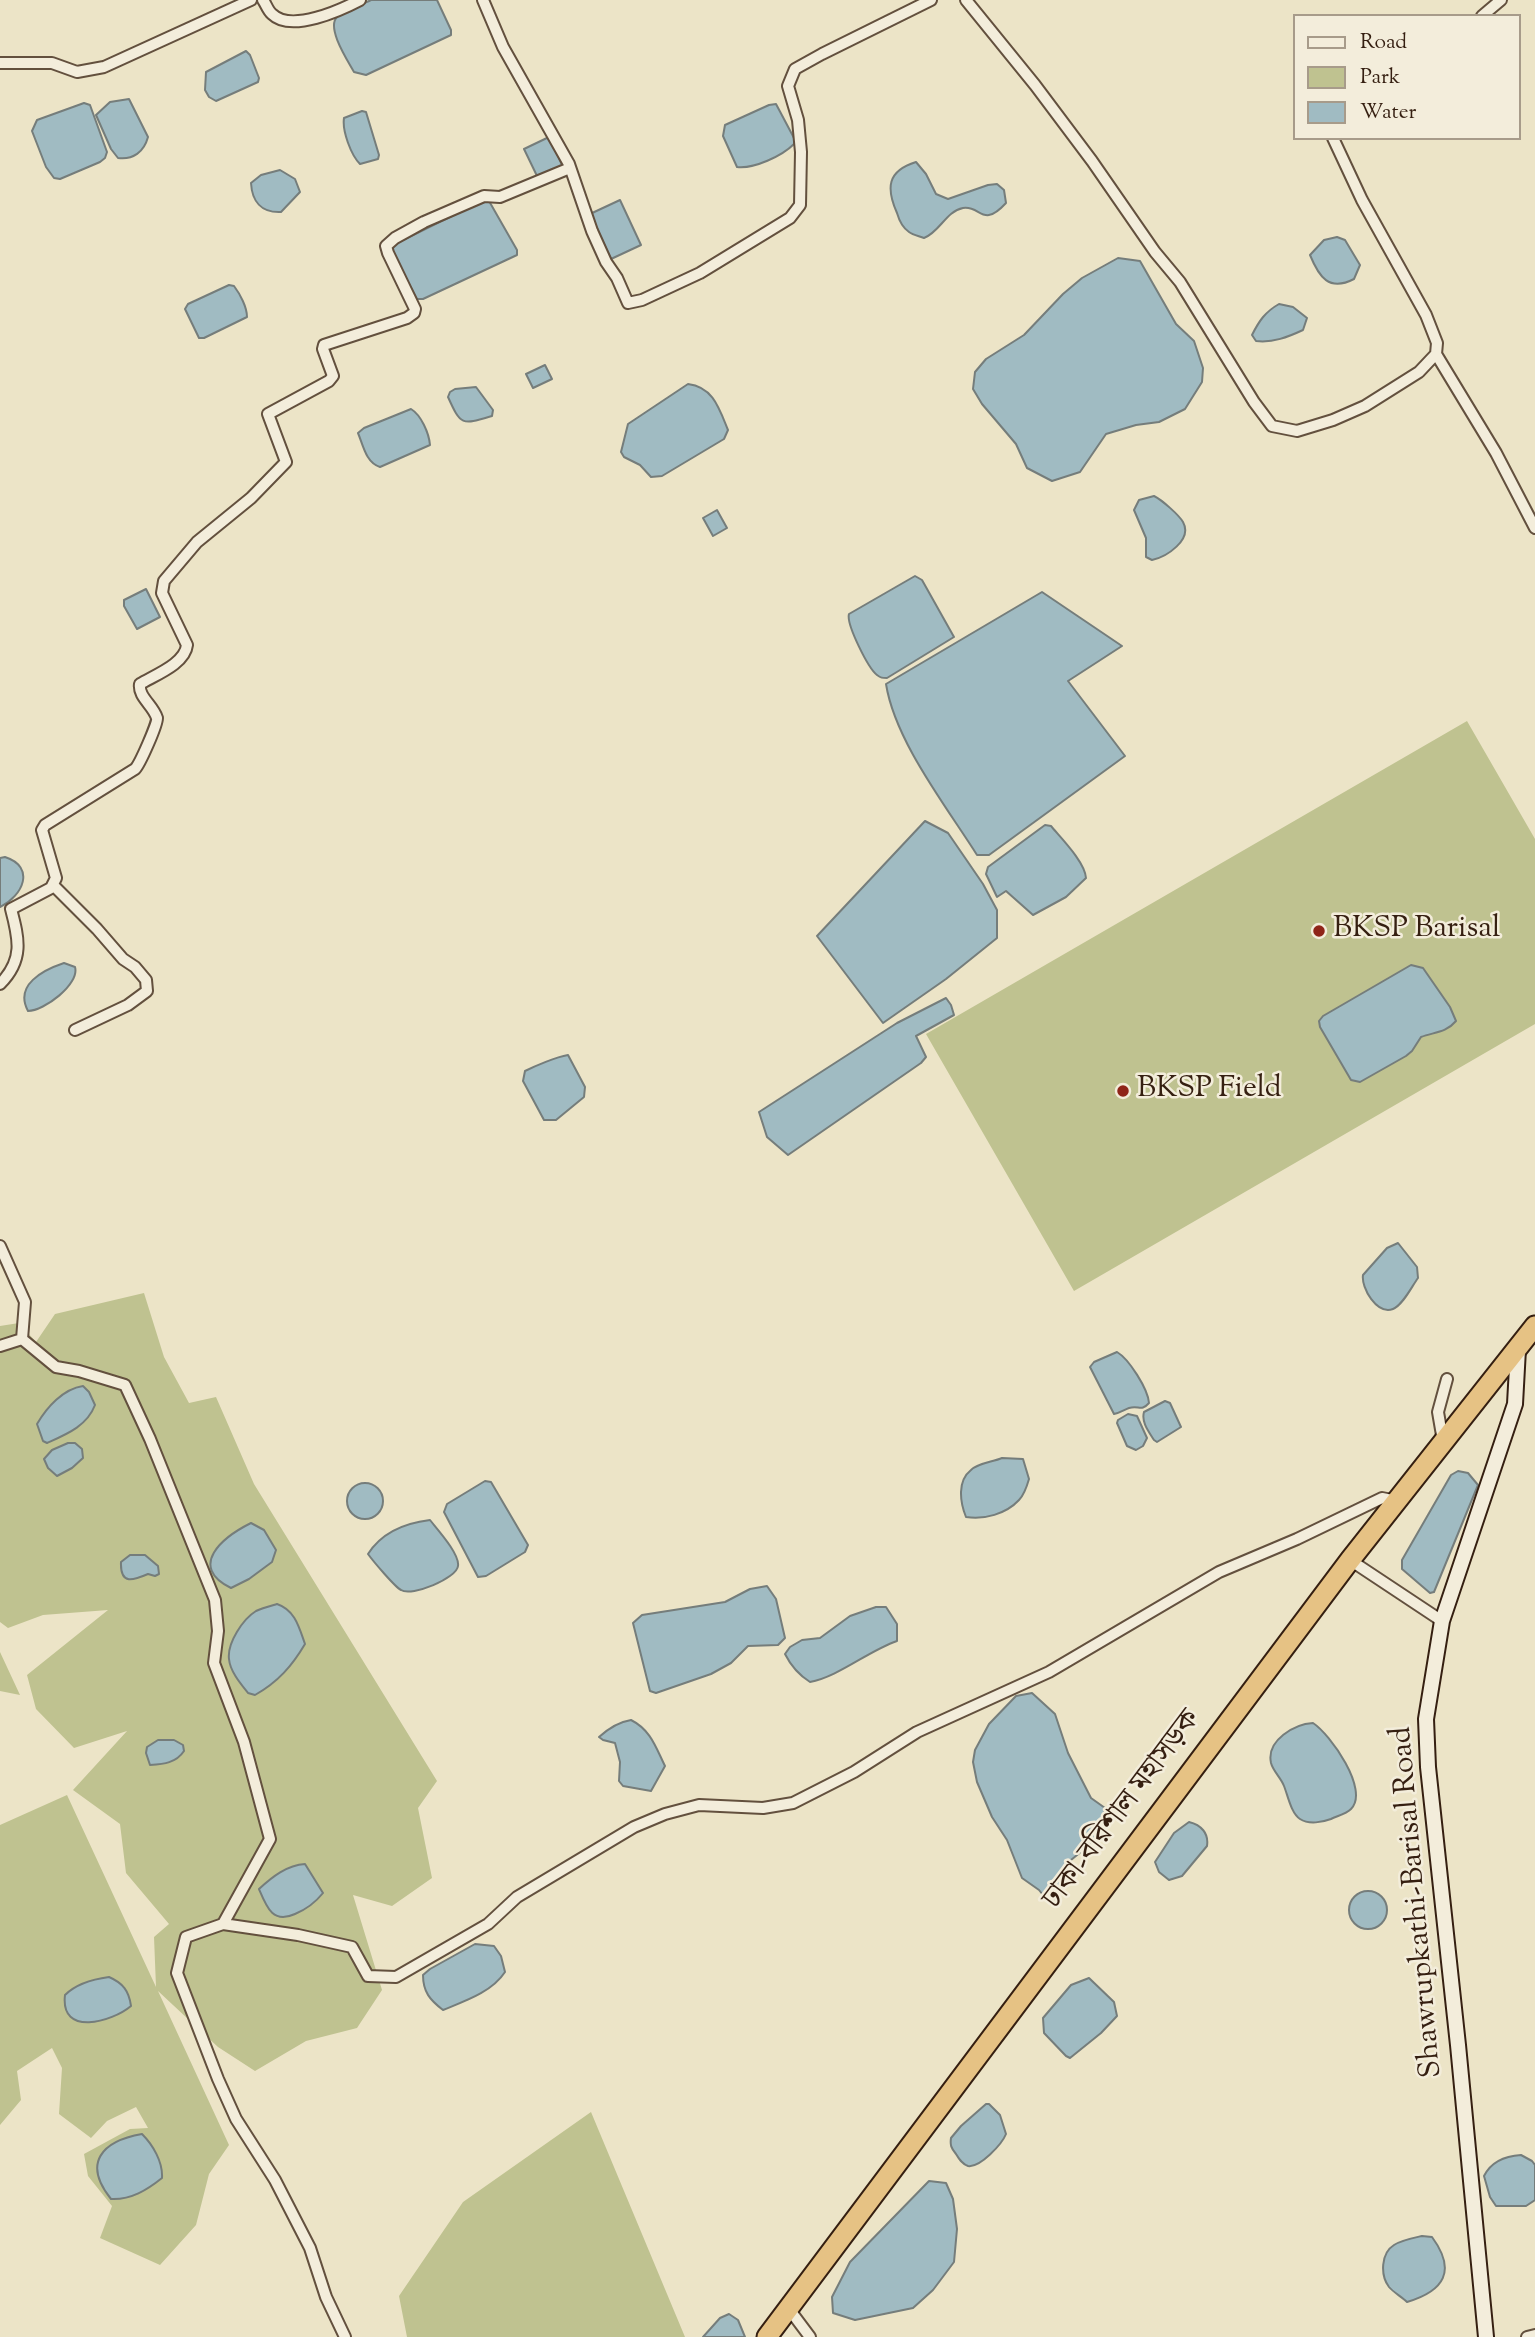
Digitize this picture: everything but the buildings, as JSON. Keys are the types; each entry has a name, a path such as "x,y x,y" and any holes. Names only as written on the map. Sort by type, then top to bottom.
{"highway":[{"name":"ঢাকা-বরিশাল মহাসড়ক","path":"767,2337 1350,1560 1535,1326"}],"main road":[{"name":"Shawrupkathi-Barisal Road","path":"1486,2337 1428,1768 1426,1719 1442,1621 1515,1404 1518,1349"}],"street":[{"path":"0,63 52,63 77,72 104,67 251,0"},
{"path":"264,0 272,15 285,21 304,21 348,7 360,0"},
{"path":"483,0 503,47 570,168 592,231 628,303 642,300 689,279 790,219 800,205 801,152 798,120 788,86 794,69 931,0"},
{"path":"965,0 1076,139 1155,252 1180,282 1254,402 1272,426 1297,431 1365,406 1419,372 1436,354"},
{"path":"1484,14 1501,0"},
{"path":"1334,140 1362,200 1426,315 1437,343 1436,354 1496,453 1535,528"},
{"path":"0,984 18,959 17,931 11,909 53,885 56,878 42,830 45,825 141,764 149,737 157,725 157,718 139,691 140,684 176,662 187,651 187,645 162,593 164,580 197,542 251,498 286,462 268,414 329,381 333,376 324,345 407,318 414,313 415,309 386,246 395,238 484,196 499,197 570,168"},
{"path":"53,885 123,959 146,979 147,990 137,1000 75,1030"},
{"path":"0,1246 24,1302 22,1339"},
{"path":"0,1346 22,1339"},
{"path":"22,1339 56,1367 125,1385 150,1439 215,1600 218,1631 214,1663 244,1742 270,1839 223,1924"},
{"path":"1443,1443 1438,1412 1447,1379"},
{"path":"345,2337 326,2297 310,2248 275,2180 236,2119 218,2079 177,1973 186,1937 223,1924 298,1935 352,1947 369,1976 396,1977 488,1924 517,1897 634,1827 665,1814 699,1805 763,1808 793,1803 854,1772 918,1732 1049,1672 1219,1572 1297,1539 1382,1498 1397,1501"},
{"path":"1350,1560 1442,1621"},
{"path":"789,2309 810,2337"},
{"path":"1527,2337 1535,2335"}],"green space":[{"name":"BKSP Barisal","path":"1467,721 1535,839 1535,1024 1074,1291 926,1034"},
{"path":"144,1293 164,1357 189,1403 216,1397 254,1484 437,1781 418,1808 432,1878 392,1906 353,1895 382,1990 357,2028 306,2041 255,2071 218,2047 158,1991 229,2145 209,2174 196,2225 160,2265 100,2238 112,2206 88,2176 84,2154 130,2129 148,2128 136,2107 107,2121 91,2138 59,2114 62,2068 52,2048 17,2071 21,2100 0,2125 0,1825 67,1795 156,1987 154,1937 169,1924 126,1873 120,1824 73,1790 127,1731 74,1748 36,1709 27,1675 108,1610 43,1615 8,1628 0,1622 0,1326 19,1323 36,1342 55,1314"},
{"path":"0,1652 20,1695 0,1691"},
{"path":"591,2112 685,2337 407,2337 399,2296 463,2202"}],"water":[{"path":"371,0 437,0 451,35 366,75 354,72 339,44 334,22 344,12"},
{"path":"246,51 259,78 258,82 216,101 209,97 205,90 206,72"},
{"path":"129,99 148,137 137,154 118,158 111,149 96,115 110,102"},
{"path":"84,103 90,105 107,152 105,158 60,179 54,178 46,167 32,131 37,120"},
{"path":"776,104 794,138 794,144 767,161 737,167 723,136 725,125"},
{"path":"366,112 379,155 378,159 360,164 348,142 344,118"},
{"path":"549,137 563,167 538,178 524,149"},
{"path":"916,162 926,174 936,194 948,199 997,184 1004,190 1006,203 998,211 987,215 963,208 947,217 930,235 924,238 912,234 900,221 893,204 891,188 894,176 899,170"},
{"path":"280,170 295,179 300,192 281,212 274,212 259,205 253,195 251,183 261,175"},
{"path":"620,200 641,245 611,259 590,214"},
{"path":"482,201 489,201 517,250 517,255 423,299 417,299 390,249 393,245"},
{"path":"1337,237 1345,240 1360,265 1354,279 1338,284 1321,276 1310,255 1324,240"},
{"path":"1118,258 1140,261 1176,324 1194,341 1203,368 1202,382 1185,409 1159,422 1136,425 1106,434 1080,472 1052,481 1027,468 1016,444 982,404 973,389 975,372 986,359 1024,335 1082,278"},
{"path":"229,285 234,286 241,297 247,317 199,338 185,309 188,304"},
{"path":"1279,304 1293,307 1307,318 1303,330 1280,339 1256,341 1252,335 1257,325"},
{"path":"545,365 552,379 533,388 526,374"},
{"path":"688,384 704,389 709,394 728,430 724,439 662,476 651,477 640,465 624,457 621,452 628,424"},
{"path":"476,387 493,410 492,416 464,421 456,413 448,397 455,389"},
{"path":"411,409 424,425 430,445 380,467 375,465 366,453 358,433"},
{"path":"1154,496 1178,516 1185,529 1176,547 1152,560 1146,557 1146,538 1134,510 1139,500"},
{"path":"717,510 727,528 713,536 703,518"},
{"path":"915,576 922,580 954,637 887,678 882,678 873,671 863,655 854,636 849,614"},
{"path":"146,589 160,617 137,629 124,606 124,600"},
{"path":"1042,592 1122,646 1068,681 1125,756 989,855 977,855 911,750 891,706 886,684"},
{"path":"925,821 948,833 983,884 997,910 997,938 946,979 883,1023 817,936"},
{"path":"1045,825 1051,826 1072,850 1082,865 1086,878 1066,897 1033,915 1006,891 997,897 986,874 988,867"},
{"path":"5,857 21,867 23,882 15,896 0,907 0,858"},
{"path":"64,963 75,967 75,974 67,988 43,1007 28,1011 25,994 28,986 40,974"},
{"path":"1411,965 1423,968 1450,1007 1456,1021 1444,1030 1421,1037 1406,1056 1360,1082 1351,1080 1319,1021 1323,1016"},
{"path":"946,998 954,1015 916,1036 926,1057 921,1063 788,1155 767,1137 759,1112 897,1023"},
{"path":"568,1055 585,1087 584,1097 556,1120 544,1120 523,1081 525,1071"},
{"path":"1398,1243 1417,1267 1418,1278 1400,1304 1387,1310 1371,1299 1363,1275 1387,1248"},
{"path":"1117,1352 1137,1375 1149,1403 1144,1407 1129,1408 1114,1414 1090,1367 1094,1362"},
{"path":"83,1386 95,1405 87,1419 62,1436 47,1443 43,1441 37,1424 46,1411 62,1395"},
{"path":"1165,1401 1170,1403 1181,1427 1157,1442 1146,1427 1144,1412"},
{"path":"1128,1414 1137,1416 1147,1438 1143,1446 1136,1450 1127,1446 1117,1423"},
{"path":"75,1443 82,1449 83,1458 57,1476 48,1468 44,1459 52,1450"},
{"path":"1002,1458 1023,1459 1029,1479 1022,1496 1014,1505 1001,1512 987,1517 966,1517 962,1505 963,1480 978,1466"},
{"path":"1458,1471 1468,1473 1478,1485 1434,1592 1430,1593 1402,1569 1402,1560 1451,1475"},
{"path":"485,1481 491,1482 528,1545 525,1552 486,1576 478,1577 444,1512 447,1504"},
{"path":"365,1483 378,1488 383,1501 378,1514 365,1519 352,1514 347,1501 352,1488"},
{"path":"430,1520 452,1549 458,1561 456,1571 424,1589 401,1590 368,1554 387,1534 412,1523"},
{"path":"251,1523 264,1530 276,1550 272,1562 231,1588 212,1571 211,1561 221,1544"},
{"path":"130,1555 145,1555 158,1566 159,1574 125,1578 121,1562"},
{"path":"767,1586 776,1599 785,1638 778,1645 748,1646 731,1663 711,1674 656,1693 650,1691 633,1623 642,1615 725,1602 750,1589"},
{"path":"277,1604 292,1615 305,1644 284,1673 255,1695 248,1693 233,1672 229,1653 241,1625 258,1610"},
{"path":"876,1607 886,1607 897,1624 897,1641 831,1675 810,1682 787,1658 785,1654 790,1647 802,1640 820,1638 850,1616"},
{"path":"1032,1693 1055,1714 1068,1753 1091,1798 1105,1808 1099,1837 1071,1860 1051,1905 1039,1890 1022,1878 1007,1840 992,1817 977,1782 973,1762 975,1750 989,1724 1016,1696"},
{"path":"631,1720 648,1734 665,1766 651,1791 623,1786 619,1781 620,1762 615,1743 599,1737 614,1726"},
{"path":"1313,1723 1329,1738 1346,1763 1352,1776 1356,1800 1344,1814 1320,1822 1304,1821 1294,1813 1283,1783 1271,1763 1273,1747 1277,1740 1298,1726"},
{"path":"158,1740 174,1740 183,1745 184,1751 173,1760 150,1765 147,1747"},
{"path":"1189,1822 1203,1830 1207,1837 1207,1846 1182,1876 1169,1880 1159,1872 1155,1862 1174,1833"},
{"path":"305,1864 323,1893 299,1912 287,1917 276,1915 268,1908 259,1889 286,1869"},
{"path":"1368,1891 1382,1896 1387,1910 1382,1924 1368,1929 1354,1924 1349,1910 1354,1896"},
{"path":"475,1944 494,1946 501,1956 505,1972 485,1990 443,2010 428,1995 423,1975"},
{"path":"109,1977 124,1988 131,2006 100,2021 79,2021 71,2017 66,2008 65,1995 86,1983"},
{"path":"1089,1978 1114,2002 1117,2016 1070,2058 1044,2033 1043,2018 1071,1985"},
{"path":"986,2104 1000,2115 1006,2134 1000,2144 984,2159 968,2166 953,2150 951,2138"},
{"path":"142,2134 156,2154 162,2178 138,2193 111,2199 98,2175 101,2156 116,2142"},
{"path":"1521,2155 1535,2165 1535,2200 1526,2206 1496,2206 1490,2197 1484,2176 1490,2167 1499,2161"},
{"path":"929,2181 946,2183 953,2199 957,2229 954,2262 933,2290 913,2308 855,2320 833,2313 832,2297 850,2262"},
{"path":"1422,2236 1432,2237 1440,2249 1445,2270 1438,2286 1407,2302 1386,2282 1384,2259 1394,2245"},
{"path":"729,2314 738,2320 745,2337 703,2337 720,2318"}],"place":[{"name":"BKSP Barisal","path":"1319,931"},
{"name":"BKSP Field","path":"1123,1091"}]}
